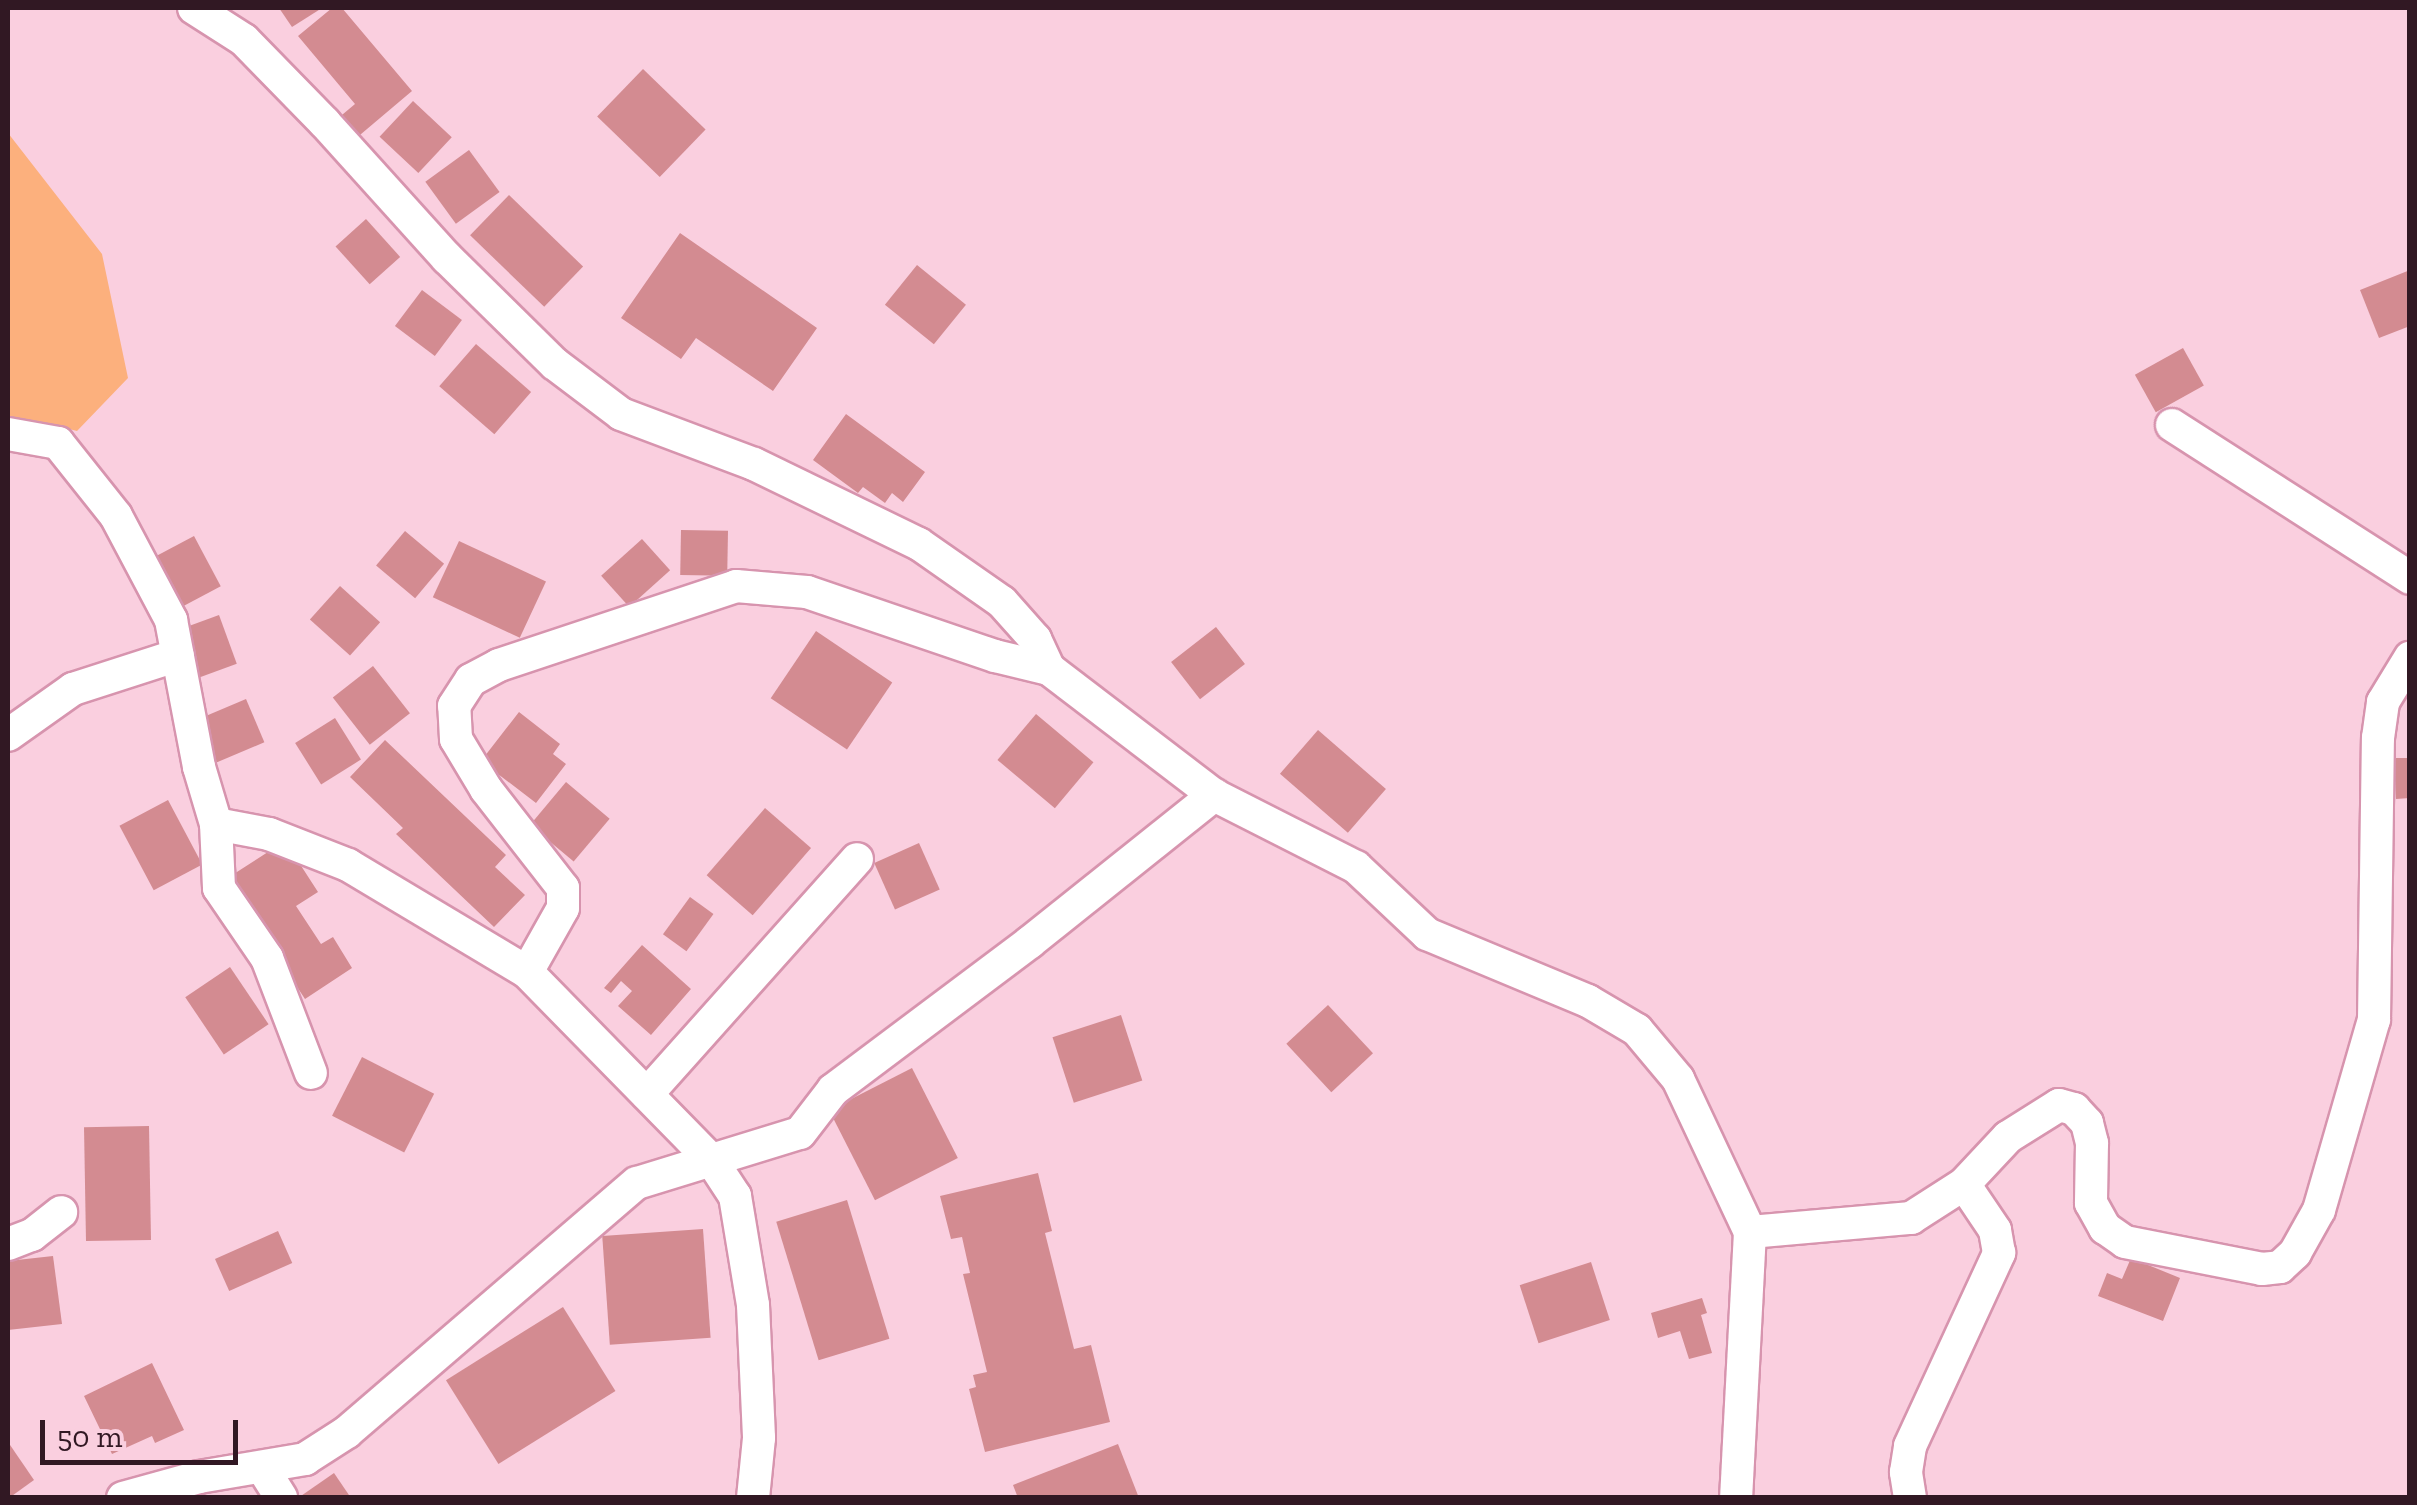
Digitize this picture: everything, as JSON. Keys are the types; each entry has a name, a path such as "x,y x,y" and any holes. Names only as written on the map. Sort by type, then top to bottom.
{"street":[{"path":"194,8 244,40 326,122 447,258 555,364 621,414 754,464 919,544 1002,602 1035,638 1049,669"},
{"path":"2172,424 2410,578"},
{"path":"8,434 58,443 116,516 171,620 199,767 216,824 219,888 267,958 312,1073"},
{"path":"527,972 563,908 563,888 486,789 456,739 454,706 471,680 500,665 736,586 807,592 995,656 1049,669 1214,795 1356,867 1427,934 1588,1000 1637,1030 1678,1078 1750,1232 1736,1498"},
{"path":"8,735 73,688 178,656"},
{"path":"1750,1232 1911,1218 1964,1184 2008,1137 2060,1104 2074,1109 2087,1123 2092,1143 2091,1203 2105,1228 2125,1242 2262,1269 2280,1267 2295,1253 2318,1210 2374,1020 2378,738 2383,702 2410,658"},
{"path":"123,1498 199,1477 305,1459 347,1432 637,1183 800,1133 833,1090 1030,942 1214,795"},
{"path":"216,824 269,834 348,864 527,972 712,1160 736,1196 754,1304 760,1438 758,1492"},
{"path":"647,1094 857,859"},
{"path":"1910,1498 1906,1472 1910,1446 1999,1253 1994,1230 1964,1184"},
{"path":"8,1244 32,1235 62,1212"},
{"path":"262,1466 280,1498"}],"shaded area":[{"path":"8,133 102,254 128,378 77,431 38,421 8,422"}],"building":[{"path":"279,8 322,8 292,27"},
{"path":"332,8 342,8 412,91 354,140 336,120 355,104 298,36"},
{"path":"643,69 706,129 660,177 597,116"},
{"path":"413,101 452,137 418,173 380,137"},
{"path":"469,150 500,192 456,224 425,182"},
{"path":"509,195 583,267 544,307 470,235"},
{"path":"366,219 400,257 370,284 336,246"},
{"path":"680,233 817,328 773,391 696,338 681,359 621,318"},
{"path":"917,265 966,305 934,344 885,305"},
{"path":"2410,270 2410,326 2379,338 2360,290"},
{"path":"422,290 462,320 435,356 395,326"},
{"path":"476,344 531,392 494,434 439,386"},
{"path":"2183,348 2204,386 2156,412 2135,375"},
{"path":"846,414 925,472 903,502 892,493 885,503 863,487 858,493 813,460"},
{"path":"681,530 728,531 727,576 680,575"},
{"path":"405,531 444,564 415,598 376,565"},
{"path":"194,536 221,586 178,609 152,559"},
{"path":"642,539 670,570 629,607 601,576"},
{"path":"459,541 546,582 520,638 433,597"},
{"path":"340,586 380,622 350,656 310,619"},
{"path":"219,615 237,664 194,679 177,630"},
{"path":"1216,627 1245,664 1200,699 1171,662"},
{"path":"816,631 892,682 847,750 771,698"},
{"path":"373,666 410,713 370,745 333,697"},
{"path":"246,699 264,742 216,763 198,719"},
{"path":"519,712 560,744 553,754 566,764 536,803 481,761"},
{"path":"1036,714 1093,762 1055,808 997,760"},
{"path":"335,718 361,760 321,784 295,743"},
{"path":"1318,730 1386,789 1348,833 1280,774"},
{"path":"385,740 506,855 495,867 525,895 494,927 396,834 403,828 350,777"},
{"path":"2394,758 2410,758 2410,798 2396,799"},
{"path":"566,782 610,819 574,862 530,825"},
{"path":"168,800 202,864 154,890 119,826"},
{"path":"765,808 811,848 753,915 707,875"},
{"path":"285,841 318,892 296,906 321,944 333,937 352,968 305,999 226,879"},
{"path":"919,843 940,890 895,910 874,863"},
{"path":"690,897 713,914 686,951 663,934"},
{"path":"642,945 691,989 651,1035 618,1006 632,991 621,981 611,993 604,988"},
{"path":"230,967 269,1024 224,1054 185,997"},
{"path":"1328,1005 1373,1053 1331,1092 1286,1044"},
{"path":"1121,1015 1142,1081 1074,1103 1053,1037"},
{"path":"362,1057 434,1094 404,1153 332,1116"},
{"path":"912,1068 958,1158 875,1200 829,1110"},
{"path":"149,1126 151,1240 86,1241 84,1127"},
{"path":"1038,1173 1052,1231 1045,1233 1074,1349 1091,1345 1110,1422 985,1452 969,1389 976,1387 973,1375 987,1372 963,1274 970,1273 962,1237 951,1239 940,1196"},
{"path":"847,1200 889,1339 819,1360 776,1222"},
{"path":"703,1229 711,1338 610,1345 602,1236"},
{"path":"278,1231 292,1263 229,1291 215,1259"},
{"path":"53,1256 62,1324 8,1330 8,1261"},
{"path":"2131,1258 2180,1278 2163,1321 2098,1296 2107,1273 2122,1279"},
{"path":"1591,1262 1610,1320 1539,1343 1520,1285"},
{"path":"1702,1298 1707,1313 1701,1315 1712,1353 1689,1359 1680,1331 1658,1338 1651,1313"},
{"path":"563,1307 615,1391 498,1464 446,1380"},
{"path":"152,1363 184,1430 155,1443 152,1436 112,1454 84,1396"},
{"path":"8,1442 34,1480 9,1498 8,1498"},
{"path":"1118,1444 1139,1498 1018,1498 1013,1485"},
{"path":"334,1473 351,1498 298,1498"}]}
